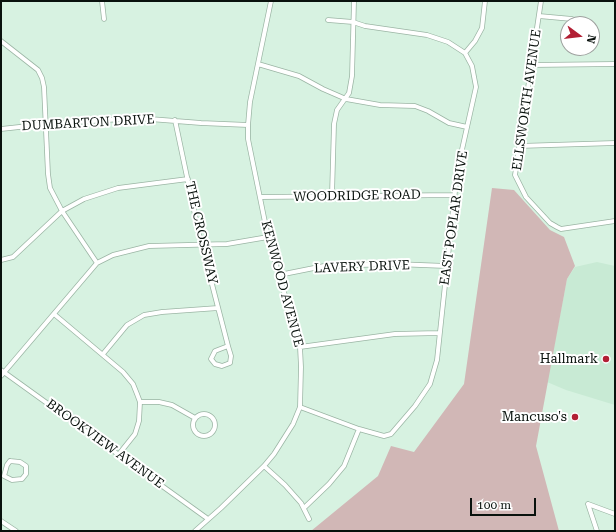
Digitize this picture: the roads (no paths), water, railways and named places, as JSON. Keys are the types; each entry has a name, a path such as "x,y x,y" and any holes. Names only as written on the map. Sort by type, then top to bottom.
{"street":[{"path":"102,1 104,19"},
{"name":"KENWOOD AVENUE","path":"194,531 200,529 208,519 264,466 289,430 300,407 300,347 268,237 250,146 248,125 258,64 271,1"},
{"path":"332,195 334,124 337,110 346,99 351,87 354,1"},
{"path":"328,20 353,22 365,26 433,37 448,42 465,53 475,42 482,28 485,1"},
{"name":"ELLSWORTH AVENUE","path":"541,1 515,175 519,186 526,197 550,223 561,229 615,221"},
{"path":"538,16 560,18"},
{"path":"1,41 29,63 40,74 44,87 49,181 54,198 97,262"},
{"name":"EAST POPLAR DRIVE","path":"359,429 384,436 391,434 415,406 430,384 437,360 454,195 459,162 476,87 472,66 465,53"},
{"path":"258,64 299,76 322,89 346,99 380,105 415,106 428,111 449,123 467,127"},
{"path":"532,65 615,64"},
{"name":"DUMBARTON DRIVE","path":"1,129 47,124 137,118 248,125"},
{"name":"THE CROSSWAY","path":"175,120 198,234 202,244 231,356 230,362 222,366 215,364 211,359 212,355 218,349 228,346"},
{"path":"519,146 615,143"},
{"path":"1,260 13,257 21,251 43,227 62,211 84,199 107,191 134,185 188,179"},
{"name":"WOODRIDGE ROAD","path":"261,197 332,195 454,195"},
{"path":"1,376 3,371 54,314 97,262 113,255 138,248 166,245 226,244 268,237"},
{"name":"LAVERY DRIVE","path":"280,275 324,266 395,264 446,266"},
{"path":"103,354 127,325 144,315 162,312 218,308"},
{"path":"54,314 103,354 133,384 140,402 139,422 135,434 119,454"},
{"path":"300,347 395,334 439,333"},
{"name":"BROOKVIEW AVENUE","path":"3,371 208,519"},
{"path":"140,402 159,402 172,405 195,418"},
{"path":"300,407 359,429 344,466 329,484 304,508"},
{"path":"204,414 211,417 216,425 213,432 205,435 196,432 193,427 195,418 204,414"},
{"path":"10,462 20,462 26,466 26,474 22,479 12,480 3,477 10,462"},
{"path":"264,466 285,485 304,508 310,519"},
{"path":"596,531 588,504 615,514"},
{"path":"1,521 16,531"}],"place":[{"name":"Hallmark","path":"606,359"},
{"name":"Mancuso's","path":"575,417"}]}
